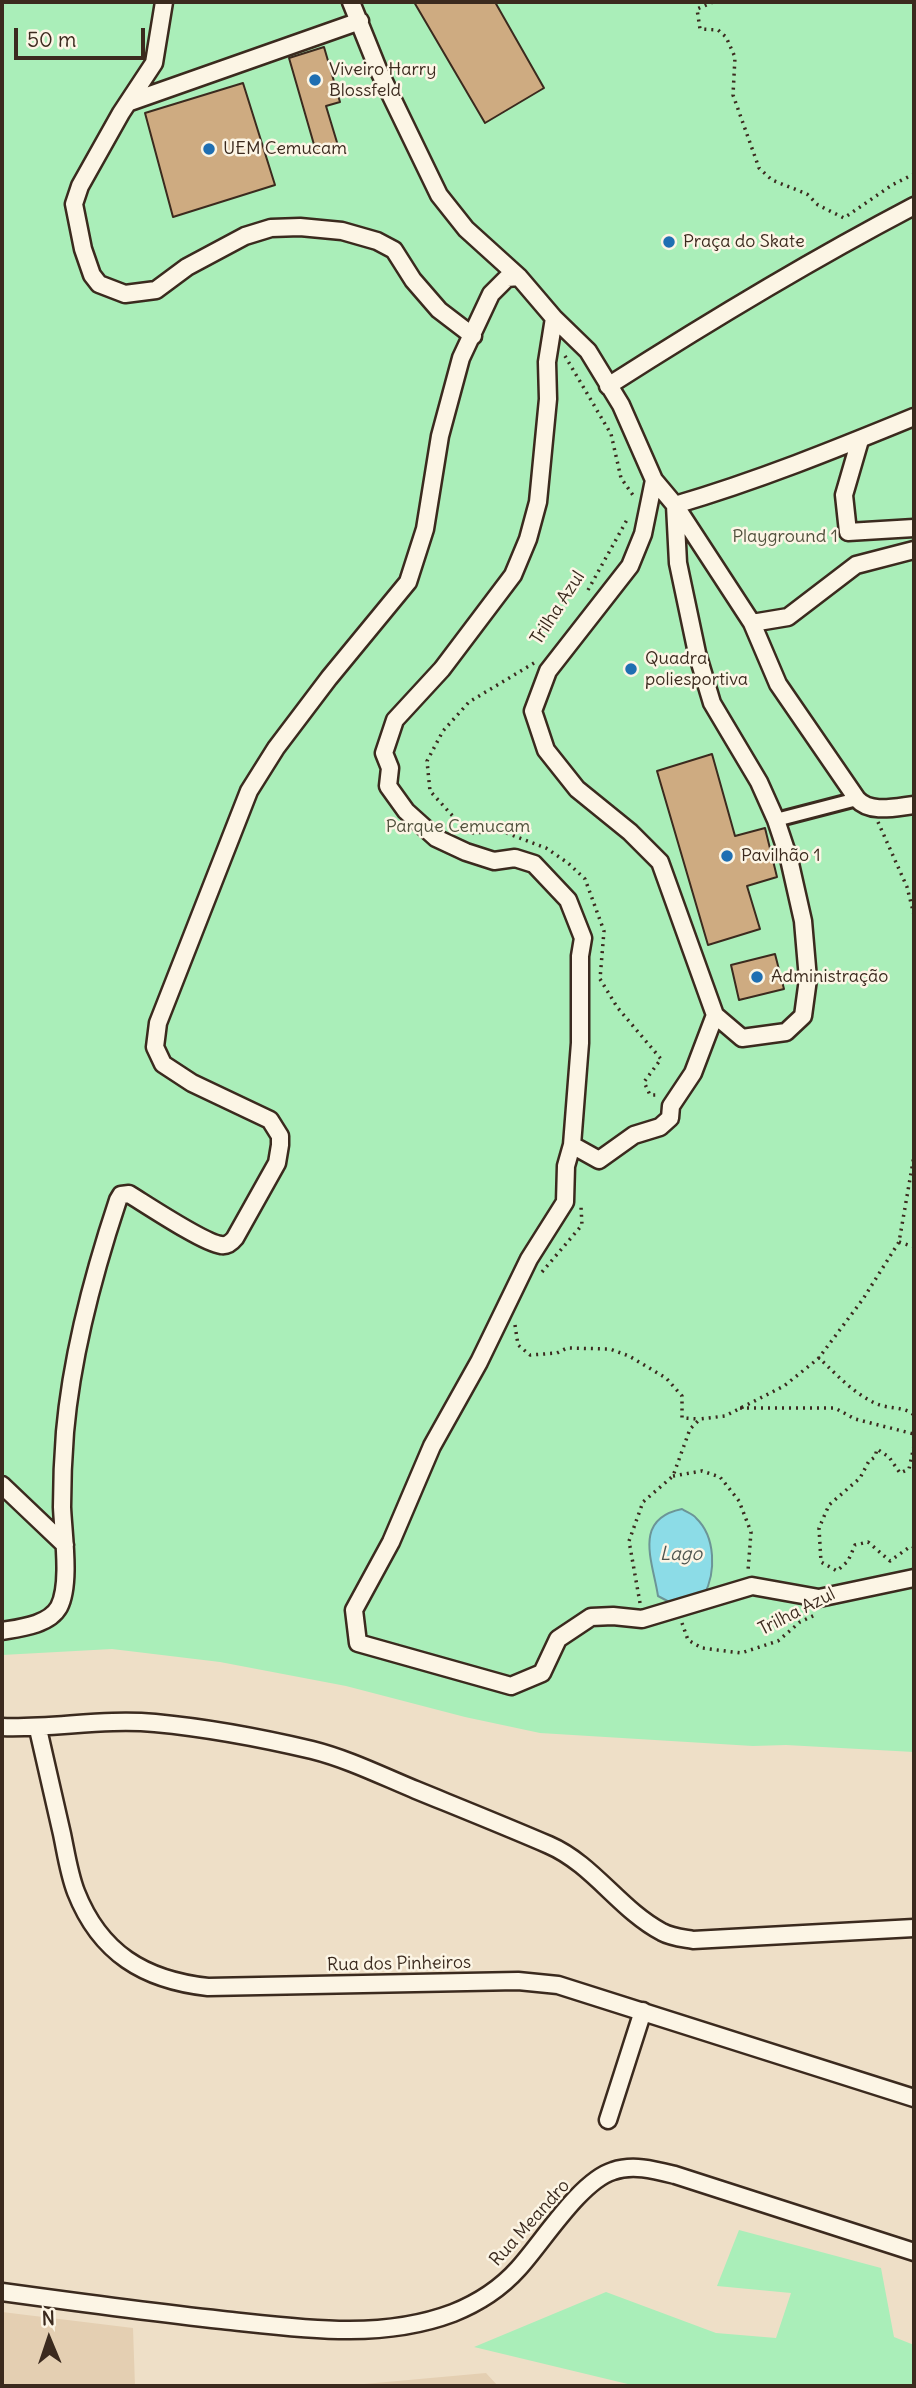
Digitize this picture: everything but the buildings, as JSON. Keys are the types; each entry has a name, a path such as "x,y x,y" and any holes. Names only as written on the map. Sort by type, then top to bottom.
{"street":[{"path":"164,2 154,63 121,113 80,186 74,204 83,248 92,275 99,284 125,294 156,290 187,267 245,236 271,228 300,227 342,231 377,241 394,250 413,280 439,310 473,336"},
{"path":"351,2 378,69 439,195 466,229 519,277 554,318 588,351 621,405 654,480 676,505 752,623 778,684 857,799 863,806 872,808 914,806"},
{"path":"130,102 360,21"},
{"path":"608,386 759,291 914,206"},
{"path":"2,1632 29,1626 50,1617 59,1607 63,1591 65,1545 62,1507 70,1389 99,1256 118,1200 121,1195 130,1194 203,1238 226,1245 236,1238 276,1163 281,1146 280,1136 270,1120 192,1083 163,1064 155,1047 161,1013 249,790 276,748 329,678 408,582 425,529 440,436 452,383 461,358 491,294 507,278 519,277"},
{"path":"554,318 547,362 548,400 538,502 528,539 513,575 442,669 396,720 384,753 390,768 388,786 406,811 436,838 494,861 515,859 534,864 568,900 583,938 580,956 580,1043 572,1145 566,1166 565,1202 529,1259 479,1362 432,1446 391,1542 354,1610 358,1643 512,1686 542,1673 558,1639 591,1617 642,1619 752,1586 819,1598 914,1578"},
{"path":"676,505 723,491 860,440 914,416"},
{"path":"860,440 844,495 848,532 914,528"},
{"path":"654,480 643,534 630,566 548,671 533,711 546,750 577,789 630,832 660,862 715,1015 742,1038 786,1031 803,1016 808,979 803,921 789,859 776,820 759,782 712,703 697,653 678,563 676,505"},
{"path":"752,623 788,617 856,565 914,550"},
{"path":"776,820 857,799"},
{"path":"572,1145 599,1160 634,1135 660,1127 670,1118 671,1106 693,1073 715,1015"},
{"path":"2,1485 65,1545"},
{"path":"2,1727 38,1729 114,1722 155,1723 247,1737 350,1762 552,1847 587,1870 649,1924 664,1934 677,1937 692,1940 914,1928"},
{"name":"Rua dos Pinheiros","path":"38,1729 75,1890 90,1924 125,1960 148,1972 178,1984 208,1987 536,1982 558,1985 914,2098"},
{"path":"608,2120 643,2011"},
{"name":"Rua Meandro","path":"2,2292 130,2310 327,2331 416,2324 453,2313 490,2295 518,2269 594,2181 612,2171 633,2168 653,2169 675,2175 914,2252"}],"path":[{"path":"713,2 697,9 700,29 718,30 726,37 735,57 733,94 743,128 759,168 772,180 807,194 818,205 844,218 892,185 914,174"},
{"path":"547,362 554,346 561,347 611,434 621,478 635,499"},
{"name":"Trilha Azul","path":"586,594 628,519"},
{"name":"Trilha Azul","path":"538,660 469,702 443,731 427,761 430,791 460,824 473,833 501,831 546,848 585,879 604,930 600,979 617,1007 661,1059 644,1082 650,1095 666,1096 671,1106"},
{"path":"872,808 906,887 914,915"},
{"path":"515,1324 518,1345 530,1355 557,1353 567,1348 610,1349 646,1365 666,1378 681,1395 682,1418 725,1416 784,1386 818,1360 863,1299 899,1242 914,1156"},
{"path":"542,1273 582,1225 580,1199"},
{"path":"899,1242 914,1247"},
{"path":"818,1360 857,1394 879,1405 910,1411 914,1415"},
{"path":"738,1408 835,1408 855,1419 914,1434"},
{"path":"642,1619 629,1541 643,1502 673,1476 690,1429 700,1419"},
{"name":"Trilha Azul","path":"914,1446 914,1458 909,1469 900,1473 889,1457 877,1449 875,1457 869,1461 860,1478 829,1505 819,1528 821,1562 837,1572 848,1561 855,1545 868,1542 890,1562 911,1546 914,1547"},
{"path":"673,1476 702,1471 711,1474 720,1478 739,1501 751,1532 748,1571 752,1586"},
{"name":"Trilha Azul","path":"667,1612 680,1619 688,1640 702,1648 741,1653 778,1642 800,1622 820,1613"}],"shaded area":[{"path":"2,2312 133,2328 135,2386 2,2386"},
{"path":"486,2373 498,2386 342,2386"}],"green space":[{"name":"Parque Cemucam","path":"12,2 914,2 914,1752 786,1745 753,1746 540,1733 465,1717 346,1686 220,1662 112,1649 2,1655 2,5"},
{"path":"739,2230 881,2268 894,2337 914,2345 914,2386 636,2386 474,2347 606,2292 716,2333 776,2338 791,2293 717,2286"}],"water":[{"name":"Lago","path":"682,1509 703,1526 710,1545 712,1566 704,1595 675,1605 658,1596 649,1544 656,1522 666,1514"}],"place":[{"name":"Viveiro Harry Blossfeld","path":"315,80"},
{"name":"UEM Cemucam","path":"209,149"},
{"name":"Praça do Skate","path":"669,242"},
{"name":"Quadra poliesportiva","path":"631,669"},
{"name":"Pavilhão 1","path":"727,856"},
{"name":"Administração","path":"757,977"}],"park label":[{"name":"Playground 1","path":"785,537"}]}
